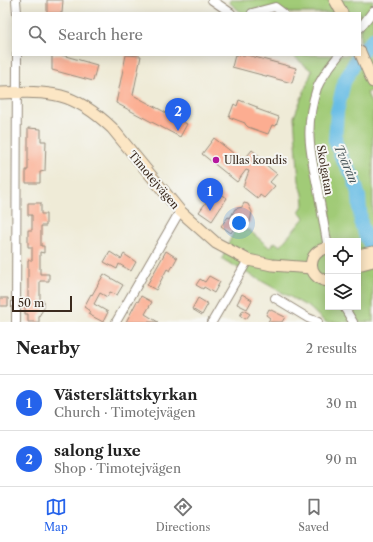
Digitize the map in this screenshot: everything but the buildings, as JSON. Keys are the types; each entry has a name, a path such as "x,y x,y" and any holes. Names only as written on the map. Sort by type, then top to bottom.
{"street":[{"path":"16,0 16,12"},
{"path":"212,0 230,12"},
{"path":"335,0 342,12"},
{"path":"256,12 275,7 282,12"},
{"path":"361,27 373,11"},
{"path":"361,54 372,78"},
{"path":"16,322 17,56"},
{"name":"Skolgatan","path":"326,238 311,158 309,133 310,118 318,87 328,69 338,56"},
{"name":"Timotejvägen","path":"0,93 51,93 65,96 77,101 112,128 180,211 216,243 248,260 272,265 312,268"},
{"path":"116,322 180,211"},
{"path":"325,248 315,253 312,260 312,268 318,277 325,280"},
{"path":"361,258 373,252"},
{"path":"361,259 373,261"},
{"path":"212,322 248,260"},
{"path":"275,298 307,320 318,322"},
{"path":"346,310 353,322"}],"green space":[{"path":"230,0 373,0 373,90 367,93 373,108 373,322 325,322 310,308 222,259 234,231 249,230 270,248 275,242 280,246 305,217 299,212 304,204 299,181 294,117 312,71 293,56 361,56 361,12 241,12 230,3"}],"waterway":[{"name":"Tvärån","path":"361,52 373,39"},
{"name":"Tvärån","path":"358,56 344,82 337,112 335,140 342,159 353,176 359,197 361,224 373,250"}],"place":[{"name":"salong luxe","path":"178,131"},
{"name":"Ullas kondis","path":"216,160"},
{"name":"Västerslättskyrkan","path":"210,211"}]}
